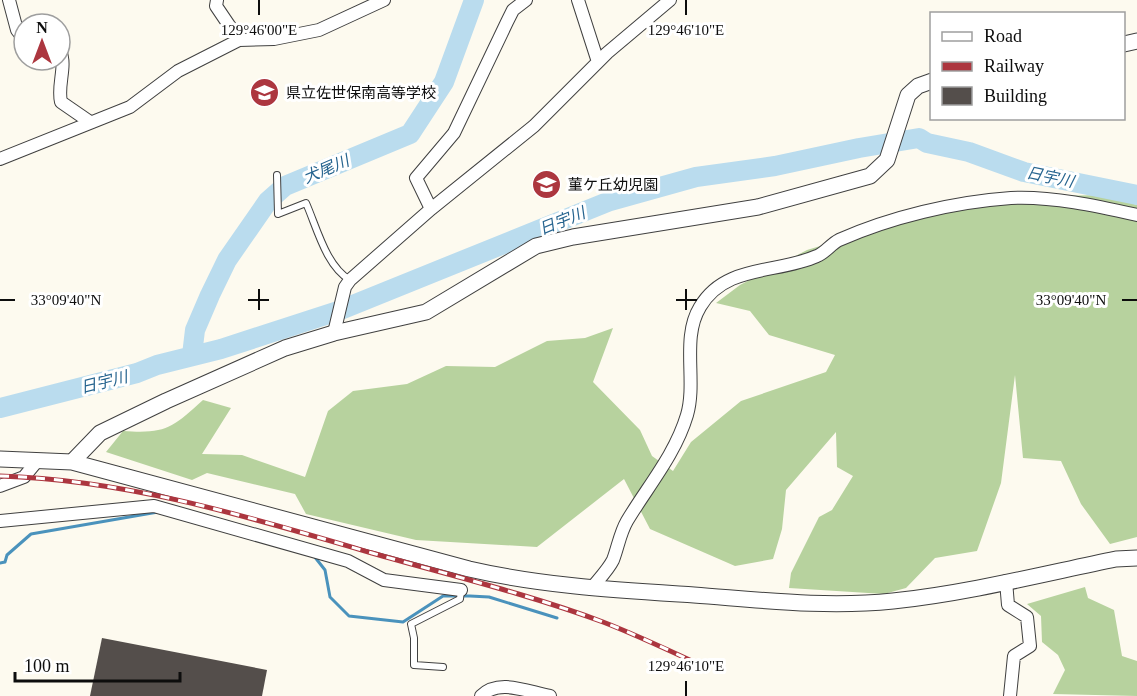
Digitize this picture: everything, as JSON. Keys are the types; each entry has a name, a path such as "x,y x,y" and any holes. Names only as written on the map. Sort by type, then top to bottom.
{"street":[{"path":"217,0 216,6 239,40"},
{"path":"0,159 130,107 178,71 239,40 274,39 319,30 384,0"},
{"path":"431,208 416,178 454,133 513,10 526,0"},
{"path":"578,0 598,62"},
{"path":"335,329 347,284 431,208 534,126 598,62 670,0"},
{"path":"62,72 59,94 61,102 90,122"},
{"path":"72,462 100,434 285,348 335,329 426,312 536,246 573,237 758,207 870,176 887,160 908,95 918,86 930,82"},
{"path":"591,589 612,561 626,524 666,463 678,438 687,414 696,314 713,290 756,269 818,256 837,241 891,222 957,206 1012,198 1104,207 1137,215"},
{"path":"0,459 72,462 469,569 507,578 591,589 771,603 847,604 893,601 1116,559 1137,558"},
{"path":"0,486 24,477 38,460"},
{"path":"0,521 154,506 348,561 384,580 460,595"},
{"path":"1006,581 1008,605 1027,617 1030,646 1014,656 1010,696"},
{"path":"481,696 489,688 499,686 550,696"}],"lane":[{"path":"277,175 278,214 306,203 332,262 347,284"},
{"path":"443,667 414,665 414,638 411,624 460,595"}],"green space":[{"path":"1105,195 1137,205 1137,537 1110,544 1081,504 1061,461 1023,458 1015,375 1001,483 977,551 935,558 906,588 884,594 789,588 791,573 819,517 832,510 853,476 837,467 836,432 786,490 782,529 773,559 735,566 650,529 624,479 537,547 416,540 306,514 295,494 207,473 192,480 106,452 123,431 138,432 168,427 203,400 231,408 202,454 242,455 305,477 328,411 353,391 407,384 446,366 495,367 547,341 585,338 613,328 593,382 640,430 652,456 673,471 691,442 741,401 826,372 835,355 769,335 750,311 716,303 740,285 807,250 982,197"},
{"path":"1085,587 1088,598 1114,610 1122,656 1137,661 1137,696 1053,694 1065,670 1058,655 1042,642 1041,616 1027,604"}],"building":[{"path":"102,638 267,670 262,696 90,696"}],"waterway":[{"name":"犬尾川","path":"192,355 195,330 227,260 268,201 285,186 410,134 444,82 474,0"},
{"name":"日宇川","path":"0,408 221,349 338,311 610,201 696,177 775,166 919,138 927,143 969,152 1024,172 1137,195"},
{"path":"0,563 5,562 7,555 31,534 158,512"},
{"path":"314,556 325,570 330,597 349,616 403,622 443,596 470,596 489,597 557,618"}],"railway":[{"path":"0,476 95,485 188,502 234,514 546,602 615,627 694,662"}],"place":[{"name":"県立佐世保南高等学校","path":"265,93"},
{"name":"菫ケ丘幼児園","path":"547,185"}]}
